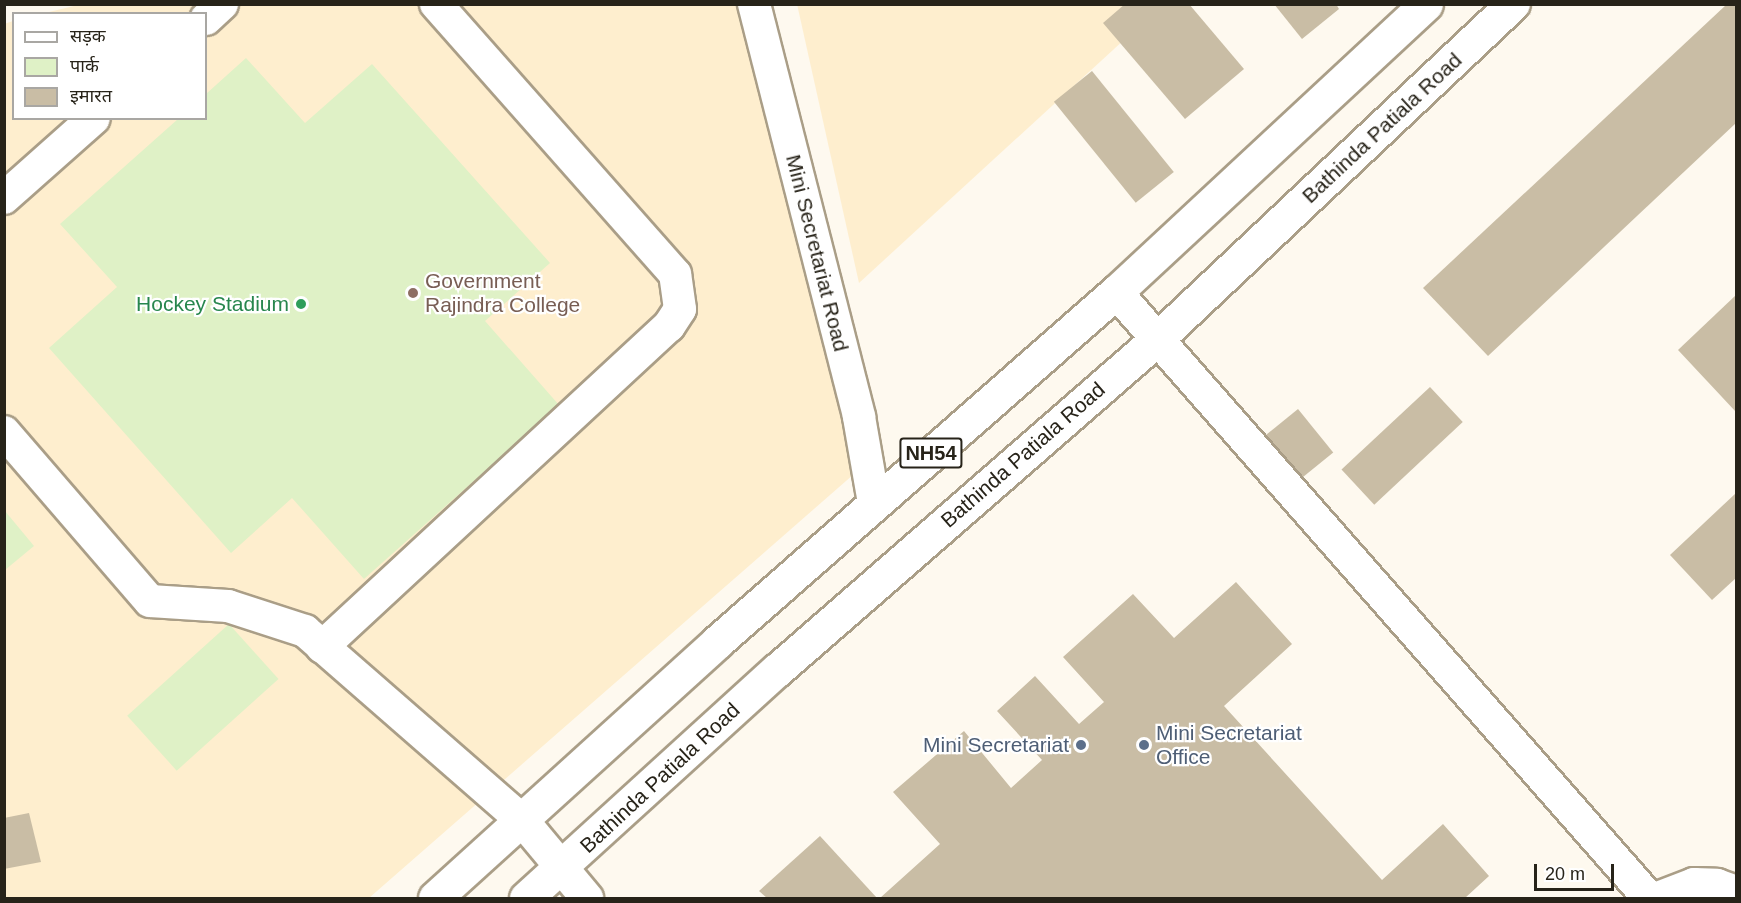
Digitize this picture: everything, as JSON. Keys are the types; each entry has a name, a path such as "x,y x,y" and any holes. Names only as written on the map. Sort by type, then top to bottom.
{"highway":[{"name":"NH54","path":"435,898 874,502 1116,291 1426,4"},
{"name":"Bathinda Patiala Road","path":"526,898 570,888 777,670 1157,339 1513,4"}],"street":[{"path":"207,19 222,4"},
{"path":"322,647 669,326 680,309 675,274 436,4"},
{"name":"Mini Secretariat Road","path":"754,4 860,417 874,502"},
{"path":"4,198 92,120"},
{"path":"1116,291 1649,898"},
{"path":"4,432 150,601 228,606 305,631 522,820 570,888"},
{"path":"1658,898 1671,890 1694,884 1717,885 1737,892"}],"shaded area":[{"name":"Government Rajindra College","path":"82,4 752,5 862,467 369,898 5,898 4,24 12,21 12,120 207,120 207,12 49,12"},
{"path":"797,4 1162,5 859,283"}],"green space":[{"name":"Hockey Stadium","path":"246,58 305,123 372,64 550,263 485,321 559,405 364,579 292,498 231,553 49,348 117,287 60,224 177,120 207,120 207,93"},
{"path":"5,511 34,546 4,570"},
{"path":"229,624 279,679 177,771 127,716"}],"building":[{"path":"1125,4 1189,4 1244,69 1185,119 1103,23"},
{"path":"1274,4 1336,4 1339,9 1302,39"},
{"path":"1726,5 1736,5 1736,123 1488,356 1423,288"},
{"path":"1092,71 1174,172 1136,203 1054,102"},
{"path":"1736,295 1736,412 1678,350"},
{"path":"1430,387 1463,422 1374,505 1342,470"},
{"path":"1298,409 1333,453 1297,481 1262,438"},
{"path":"1736,493 1736,578 1712,600 1670,555"},
{"name":"Mini Secretariat","path":"1236,582 1292,644 1224,706 1382,880 1443,824 1489,876 1465,898 880,898 940,844 893,792 964,731 1011,788 1042,760 997,711 1035,676 1079,724 1104,702 1063,657 1133,594 1174,638"},
{"path":"29,813 41,862 4,869 4,818"},
{"path":"820,836 877,898 767,898 759,891"}],"place":[{"name":"Government Rajindra College","path":"413,293"},
{"name":"Hockey Stadium","path":"301,304"},
{"name":"Mini Secretariat","path":"1081,745"},
{"name":"Mini Secretariat Office","path":"1144,745"}]}
